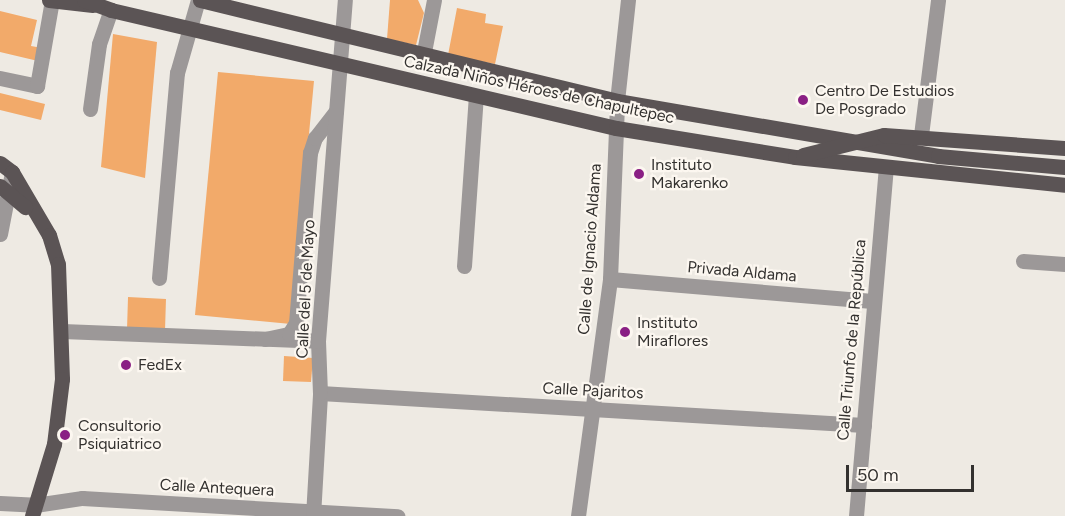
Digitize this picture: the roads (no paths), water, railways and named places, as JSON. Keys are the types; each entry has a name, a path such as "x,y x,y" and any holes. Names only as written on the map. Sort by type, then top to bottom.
{"main road":[{"name":"Calzada Niños Héroes de Chapultepec","path":"50,0 89,3 188,29 616,128 795,157 1065,185"},
{"name":"Calzada Niños Héroes de Chapultepec","path":"199,0 423,57 617,102 938,156 1065,166"},
{"path":"795,157 884,135 921,135 1065,148"},
{"path":"6,167 33,214 49,236 58,264 63,331 63,379 54,444 34,511"},
{"path":"4,188 33,214"}],"street":[{"path":"0,78 37,86 50,0"},
{"path":"159,278 177,73 188,29 199,0"},
{"name":"Calle del 5 de Mayo","path":"313,514 320,393 318,341 345,0"},
{"path":"423,57 434,0"},
{"name":"Calle de Ignacio Aldama","path":"578,516 610,279 617,102 628,0"},
{"path":"921,135 938,0"},
{"path":"90,109 99,44 111,10"},
{"path":"464,266 476,96"},
{"path":"265,339 289,334 296,323 310,153 315,138 336,111"},
{"path":"0,234 6,167"},
{"name":"Calle Triunfo de la República","path":"855,516 864,425 872,300 886,168"},
{"path":"1023,261 1065,264"},
{"name":"Privada Aldama","path":"610,279 872,300"},
{"path":"63,331 318,341"},
{"name":"Calle Pajaritos","path":"320,393 864,425"},
{"name":"Calle Antequera","path":"0,503 34,511 82,498 313,514 397,516"}],"place":[{"name":"Centro De Estudios De Posgrado","path":"803,100"},
{"name":"Instituto Makarenko","path":"639,174"},
{"name":"Instituto Miraflores","path":"625,332"},
{"name":"FedEx","path":"126,365"},
{"name":"Consultorio Psiquiatrico","path":"65,435"}]}
